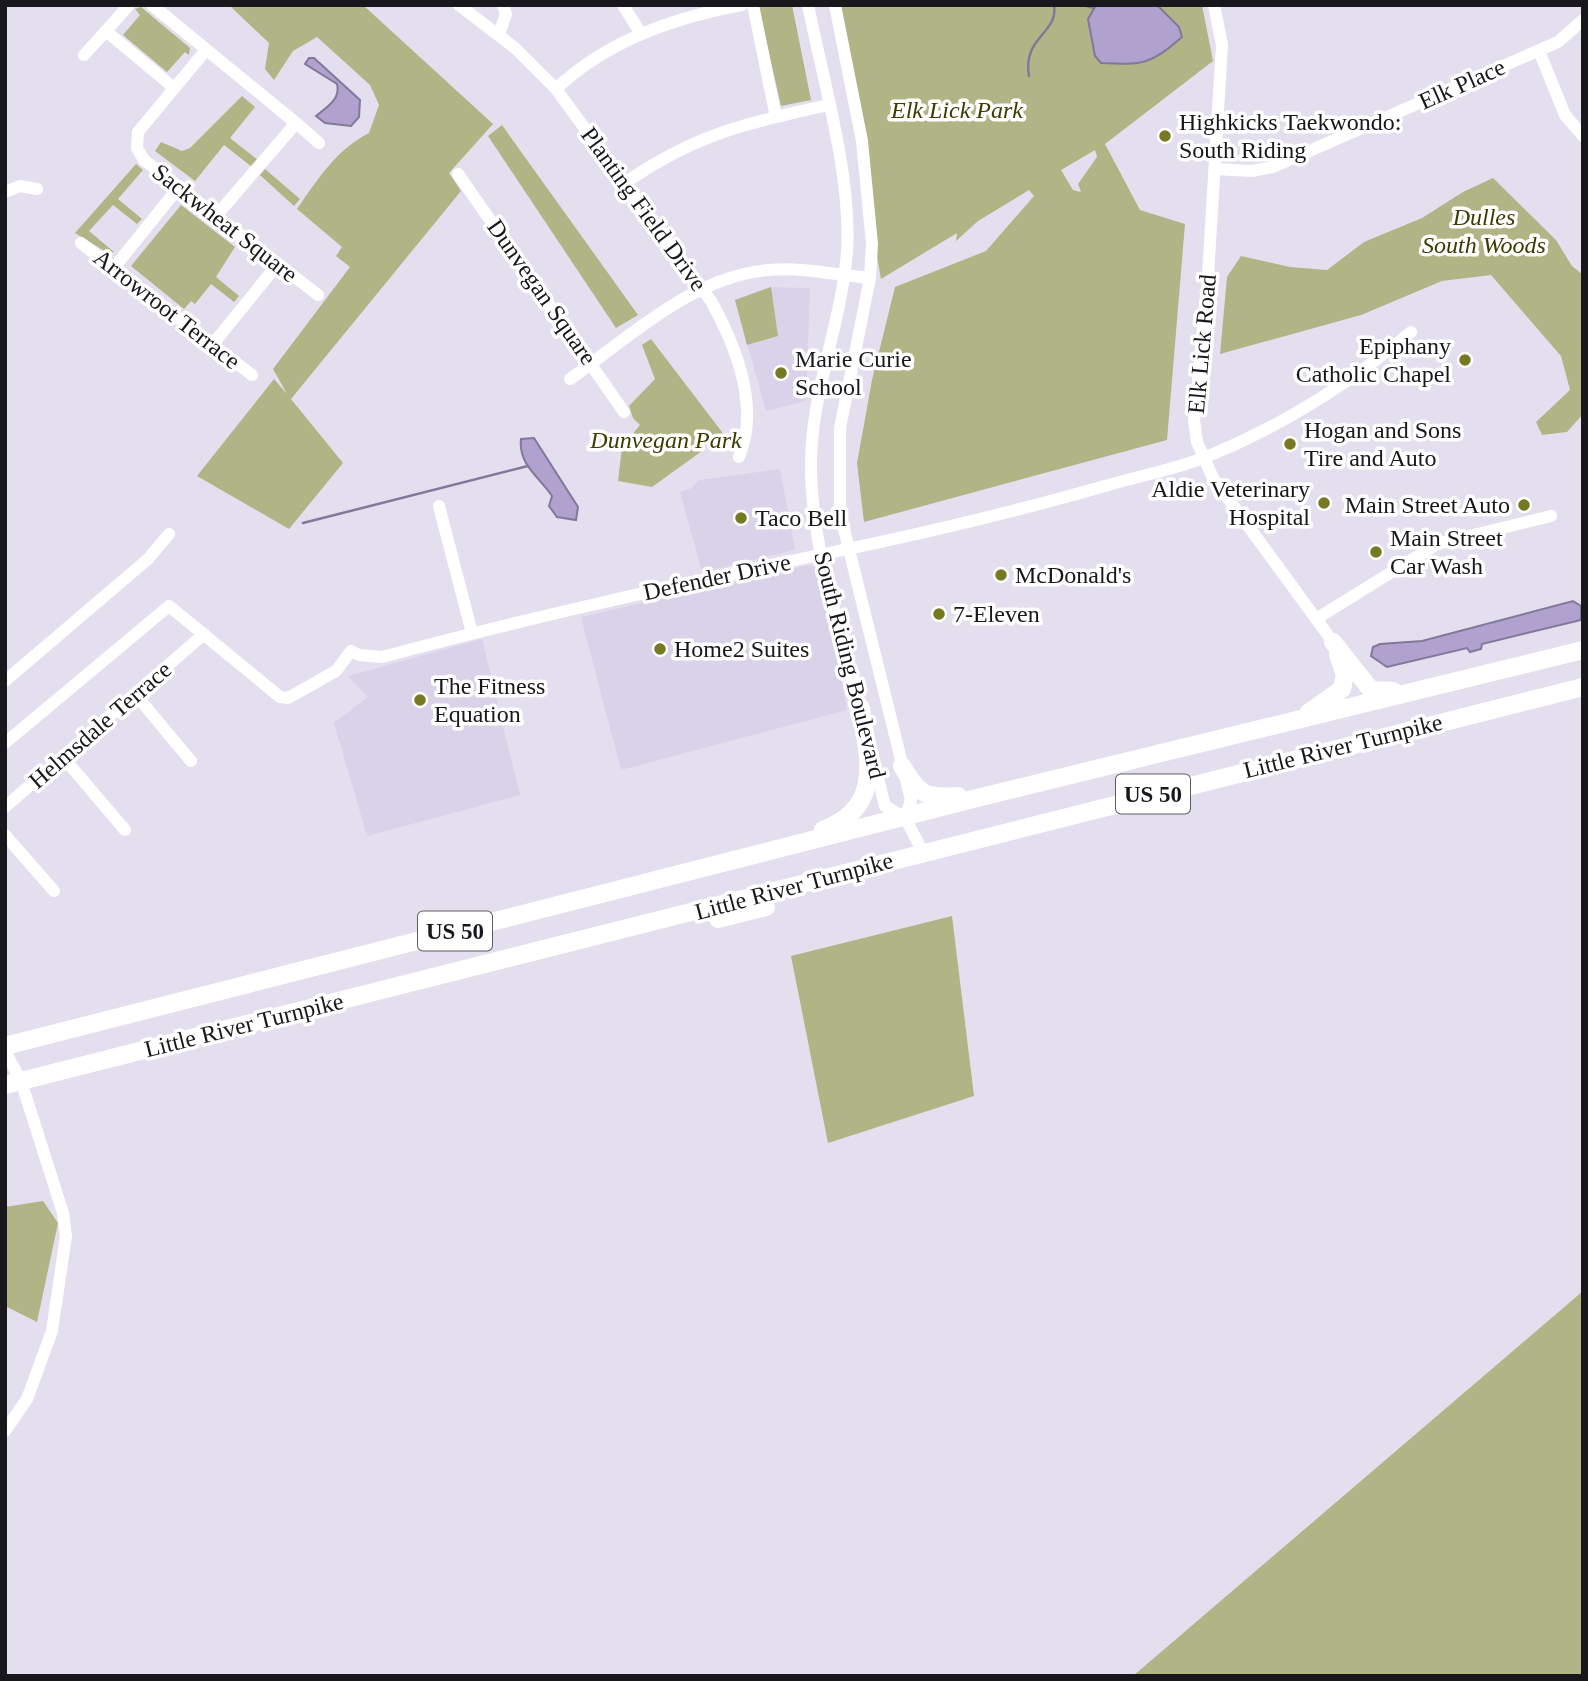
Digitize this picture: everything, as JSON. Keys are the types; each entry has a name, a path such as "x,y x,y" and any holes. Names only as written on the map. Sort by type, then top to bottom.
{"highway":[{"path":"1333,642 1371,690 1383,692 1441,687"},
{"path":"1293,721 1342,689 1345,675 1333,642"},
{"name":"Little River Turnpike","path":"5,1046 1004,792 1441,687 1583,650"},
{"name":"Little River Turnpike","path":"13,1083 1583,687"},
{"path":"758,855 835,825 857,807 866,790 869,773 861,708"},
{"path":"902,766 917,789 930,796 1004,792"},
{"path":"564,945 618,941 766,907"}],"street":[{"path":"84,55 129,5"},
{"path":"152,5 319,143"},
{"name":"Planting Field Drive","path":"459,5 499,34 556,89 702,289 730,339 743,381 747,438 739,457"},
{"path":"499,34 506,14 503,5"},
{"path":"623,5 641,34"},
{"path":"556,89 592,62 641,34 702,13 742,5"},
{"path":"753,5 776,117"},
{"name":"South Riding Boulevard","path":"808,5 844,193 847,251 811,442 811,474 820,555 886,806 905,818 923,852"},
{"name":"South Riding Boulevard","path":"835,5 869,186 870,278 840,428 839,513 911,800 905,818"},
{"name":"Elk Lick Road","path":"1214,5 1222,45 1215,169 1194,420 1203,458 1213,478 1333,642"},
{"name":"Elk Place","path":"1215,169 1252,171 1273,167 1539,51 1569,35 1583,20"},
{"path":"106,31 174,89 206,50"},
{"path":"1539,51 1565,115 1583,136"},
{"name":"Sackwheat Square","path":"174,89 138,132 137,148 144,160 318,295"},
{"path":"626,183 664,157 702,138 776,117 828,106"},
{"path":"216,216 296,123"},
{"name":"Dunvegan Square","path":"458,174 624,411"},
{"path":"5,192 20,186 37,189"},
{"path":"113,269 179,187"},
{"name":"Arrowroot Terrace","path":"81,243 252,375"},
{"path":"213,344 277,265"},
{"path":"570,379 702,289 734,276 796,269 870,278"},
{"name":"Defender Drive","path":"199,639 285,698 328,676 351,651 359,655 382,657 471,633 1022,509 1203,458 1261,432 1325,397 1368,368 1411,332"},
{"path":"439,506 471,633"},
{"path":"1316,619 1437,544 1551,516"},
{"path":"5,681 148,559 169,534"},
{"path":"5,743 169,606 199,639"},
{"name":"Helmsdale Terrace","path":"5,807 199,639"},
{"path":"135,694 191,761"},
{"path":"63,757 125,830"},
{"path":"5,835 54,891"},
{"path":"5,1051 13,1083 63,1213 66,1236 51,1334 27,1399 5,1431"}],"shaded area":[{"path":"1096,5 1157,5 1179,27 1182,37 1162,53 1145,61 1127,64 1101,63 1095,56 1088,19"},
{"path":"309,58 314,58 360,100 359,117 351,126 325,123 316,116 332,102 338,89 337,84 305,64"},
{"name":"Marie Curie School","path":"771,287 810,288 806,401 766,411 735,300"},
{"path":"534,438 578,507 576,520 557,517 549,506 552,496 526,463 521,439"},
{"path":"780,469 795,550 702,572 680,492 692,488 699,480"},
{"path":"809,565 817,568 832,627 847,710 621,770 581,617"},
{"path":"1573,601 1581,606 1581,620 1482,644 1481,649 1470,652 1467,648 1387,667 1371,656 1373,647 1380,644 1422,641"},
{"path":"482,639 520,795 367,836 334,723 368,697 348,676"}],"green space":[{"path":"229,5 363,5 493,124 449,173 461,191 291,399 343,463 289,529 197,476 274,379 287,394 273,369 350,267 336,256 342,247 297,209 337,157 369,133 379,105 370,85 317,37 293,51 274,80 265,69 269,43"},
{"path":"758,5 792,5 811,100 781,106"},
{"name":"Elk Lick Park","path":"832,5 1202,5 1213,61 1105,144 1140,210 1185,224 1167,440 864,522 857,463 872,380 895,287 986,251 1034,196 1029,190 978,221 956,241 957,233 881,279","holes":["1095,150 1097,157 1078,184 1081,192 1073,190 1061,170"]},
{"path":"141,7 190,48 189,55 185,52 167,72 123,35 140,15 135,9"},
{"path":"242,96 255,107 230,138 258,160 252,167 224,145 195,181 155,151 161,142 182,151 190,148"},
{"path":"502,125 638,315 616,328 488,136"},
{"path":"136,164 143,170 118,199 142,219 137,224 113,205 89,231 114,252 108,253 75,233"},
{"path":"265,169 300,199 294,206 260,175"},
{"name":"Dulles South Woods","path":"1493,178 1556,240 1572,266 1583,275 1583,414 1567,432 1542,435 1536,422 1570,390 1561,356 1491,275 1442,281 1361,315 1220,354 1227,277 1241,256 1290,267 1327,270 1364,242 1422,218 1463,192"},
{"path":"181,205 235,247 216,277 239,296 234,302 211,284 195,304 191,301 184,309 131,266"},
{"path":"771,287 778,336 747,345 735,300"},
{"name":"Dunvegan Park","path":"651,339 725,436 705,435 702,451 652,487 618,481 622,447 640,425 633,418 629,406 655,379 642,345"},
{"path":"952,916 974,1096 828,1143 791,956"},
{"path":"43,1201 58,1223 37,1322 5,1306 5,1207"},
{"path":"1583,1291 1583,1676 1133,1676"}],"waterway":[{"path":"1029,76 1031,52 1051,22 1054,5"},
{"path":"1083,5 1094,8"},
{"path":"303,523 528,466"}],"place":[{"name":"Highkicks Taekwondo: South Riding","path":"1165,136"},
{"name":"Epiphany Catholic Chapel","path":"1465,360"},
{"name":"Marie Curie School","path":"781,373"},
{"name":"Hogan and Sons Tire and Auto","path":"1290,444"},
{"name":"Aldie Veterinary Hospital","path":"1324,503"},
{"name":"Main Street Auto","path":"1524,505"},
{"name":"Taco Bell","path":"741,518"},
{"name":"Main Street Car Wash","path":"1376,552"},
{"name":"McDonald's","path":"1001,575"},
{"name":"7-Eleven","path":"939,614"},
{"name":"Home2 Suites","path":"660,649"},
{"name":"The Fitness Equation","path":"420,700"}]}
